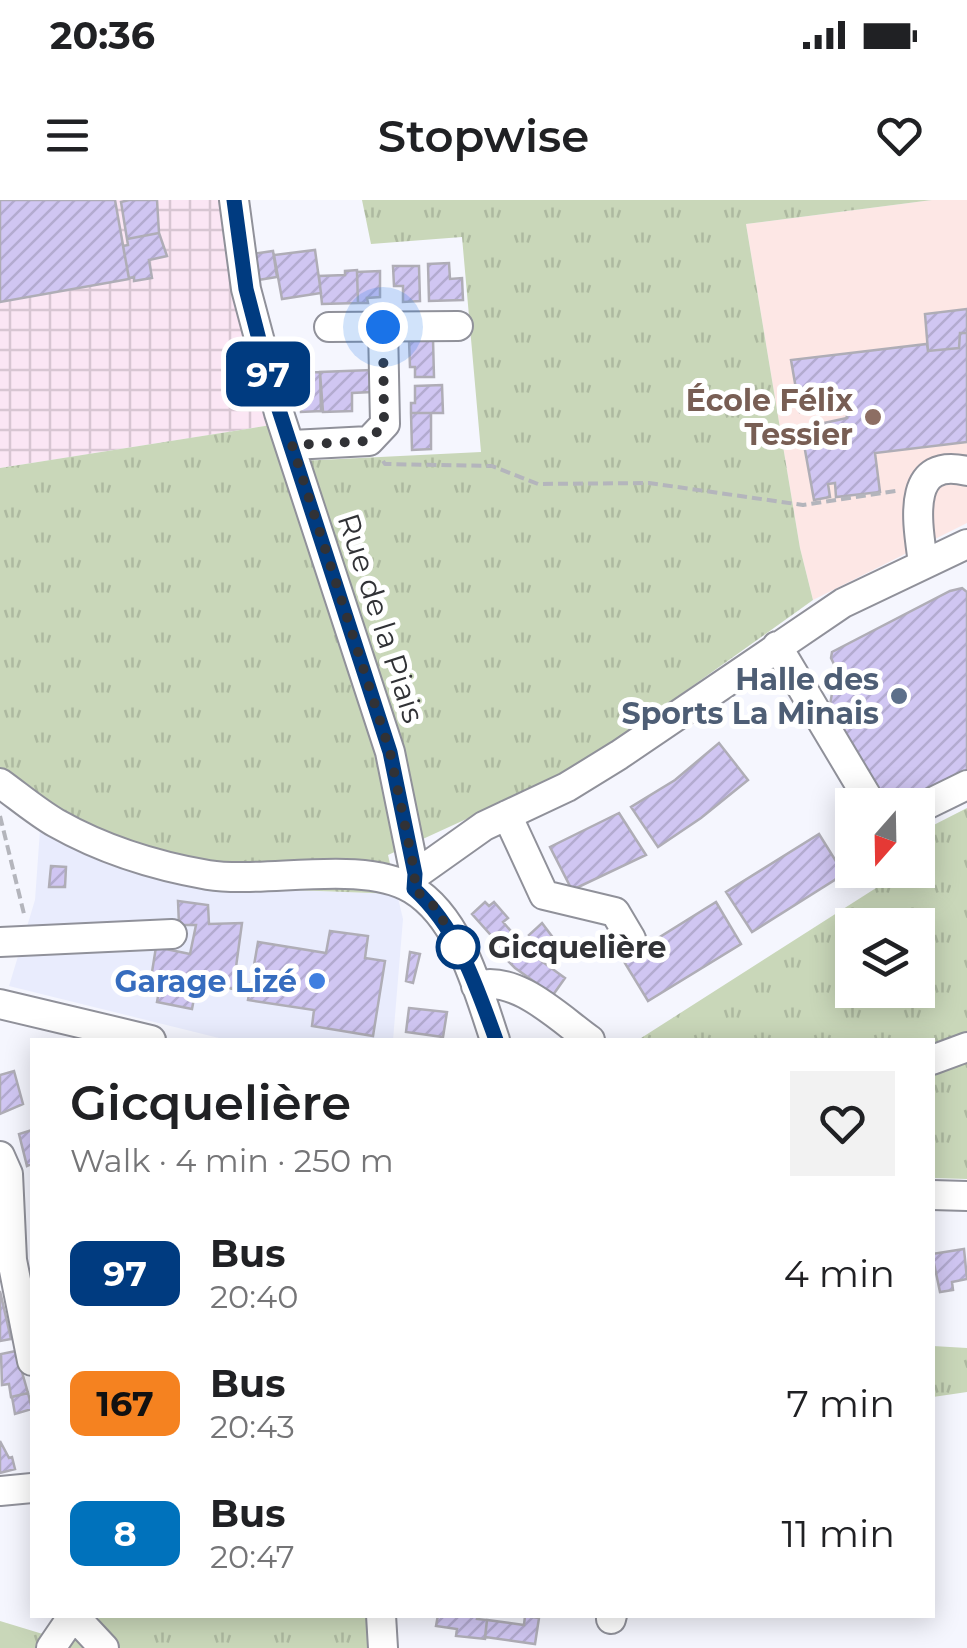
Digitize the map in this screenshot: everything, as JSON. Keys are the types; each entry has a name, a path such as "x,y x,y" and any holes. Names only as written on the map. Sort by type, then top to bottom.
{"street":[{"name":"Rue de la Piais","path":"234,200 246,289 279,413 390,752 414,882 455,940 495,1038"},
{"path":"329,327 458,326"},
{"path":"292,445 369,441 384,424 383,327"},
{"path":"923,563 916,516 922,487 938,471 967,470"},
{"path":"0,783 56,823 119,853 210,875 361,876 414,882 484,826 567,787 620,755 843,603 967,544"},
{"path":"777,646 862,788"},
{"path":"935,800 967,785"},
{"path":"506,815 544,895 615,912 631,939"},
{"path":"0,942 172,934"},
{"path":"476,986 491,982 528,995 587,1038"},
{"path":"0,1004 143,1038"},
{"path":"935,1059 967,1047"},
{"path":"0,1156 8,1174 12,1260 30,1350"},
{"path":"935,1196 967,1196"},
{"path":"0,1490 30,1488"},
{"path":"51,1648 76,1618"},
{"path":"80,1618 104,1648"},
{"path":"381,1618 383,1648"}],"path":[{"path":"369,441 385,464 492,466 538,484 649,482 803,505 922,487"},
{"path":"0,816 31,941"}],"shaded area":[{"path":"0,200 225,200 271,425 0,468"},
{"name":"École Félix Tessier","path":"932,200 967,200 967,523 813,600 800,548 746,224"},
{"path":"40,830 85,849 242,888 397,894 403,919 393,1038 219,1038 9,986 35,900"}],"green space":[{"path":"362,200 932,200 746,224 800,548 813,600 607,747 538,786 388,855 397,894 242,888 85,849 40,830 0,802 0,468 271,425 279,462 481,452 462,237 371,244"},
{"path":"967,808 967,1179 935,1178 935,1038 641,1038 835,914 835,1008 935,1008 935,908 845,908 876,888 935,888 935,824"},
{"path":"935,1346 967,1348 967,1392 935,1397"},
{"path":"99,1618 373,1618 370,1648 0,1648 0,1621 69,1642"}],"building":[{"path":"0,200 115,200 129,279 0,302"},
{"path":"157,200 159,233 127,239 121,202"},
{"path":"159,233 167,256 149,260 152,278 134,281 134,277 129,278 123,246 128,245 127,239"},
{"path":"315,250 321,293 282,299 274,255"},
{"path":"273,251 277,277 258,280 252,254"},
{"path":"449,263 450,279 462,278 463,300 429,301 428,264"},
{"path":"393,266 419,266 420,301 403,302 403,286 394,286"},
{"path":"357,270 358,303 322,304 319,276 345,275 345,271"},
{"path":"380,271 380,297 358,303 357,272"},
{"path":"967,309 967,333 960,333 959,348 928,351 925,314"},
{"path":"960,333 967,333 967,442 875,453 880,492 836,497 835,483 828,484 830,497 814,500 801,428 847,418 844,396 814,402 816,409 800,412 791,360 927,344 928,351 959,348"},
{"path":"433,339 434,377 415,377 415,367 410,367 409,340"},
{"path":"371,370 371,392 352,393 352,411 323,412 320,372"},
{"path":"320,372 321,411 301,412 301,403 289,404 284,373"},
{"path":"442,385 443,413 411,413 415,386"},
{"path":"411,413 431,413 431,449 412,450"},
{"name":"Halle des Sports La Minais","path":"962,588 967,592 967,779 935,794 935,788 872,788 830,705 832,693 845,687 831,658 832,652"},
{"path":"719,743 748,780 658,847 631,807 675,780"},
{"path":"619,813 646,855 572,890 550,847"},
{"path":"819,834 835,860 835,880 752,932 726,892"},
{"path":"51,866 66,867 65,887 49,887"},
{"path":"178,901 208,905 209,924 242,923 233,989 197,982 192,1009 157,1002 162,975 152,972 156,947 190,954 196,925 179,925"},
{"path":"485,902 489,906 494,902 508,918 503,922 529,952 565,978 553,995 515,968 492,945 496,941 472,914"},
{"path":"716,902 741,944 648,1001 623,960"},
{"path":"542,923 560,947 550,957 529,935"},
{"name":"Garage Lizé","path":"330,931 368,936 365,958 385,961 373,1036 312,1026 314,1010 248,1000 258,942 326,953"},
{"path":"410,952 420,954 413,983 406,981"},
{"path":"409,1008 447,1012 443,1037 406,1032"},
{"path":"14,1071 23,1104 0,1114 0,1075"},
{"path":"30,1131 27,1166 19,1134"},
{"path":"964,1249 967,1279 952,1282 953,1290 940,1292 935,1254"},
{"path":"0,1291 11,1339 0,1341"},
{"path":"16,1351 28,1393 11,1397 9,1384 2,1385 1,1354"},
{"path":"28,1393 30,1410 15,1414 12,1397"},
{"path":"0,1441 12,1457 15,1469 0,1473"},
{"path":"437,1618 487,1620 485,1639 456,1636 457,1629 436,1626"},
{"path":"525,1618 539,1618 535,1644 485,1637 487,1620 524,1625"}],"bus line":[{"name":"97","path":"234,200 246,289 279,413 390,752 415,874 414,889 436,908 455,940 495,1038"}],"place":[{"name":"École Félix Tessier","path":"873,417"},
{"name":"Halle des Sports La Minais","path":"899,696"},
{"name":"Gicquelière","path":"458,947"},
{"name":"Garage Lizé","path":"317,981"}],"route":[{"path":"383,327 384,424 377,435 369,441 292,445 390,752 415,874 414,889 436,908 458,947"}]}
